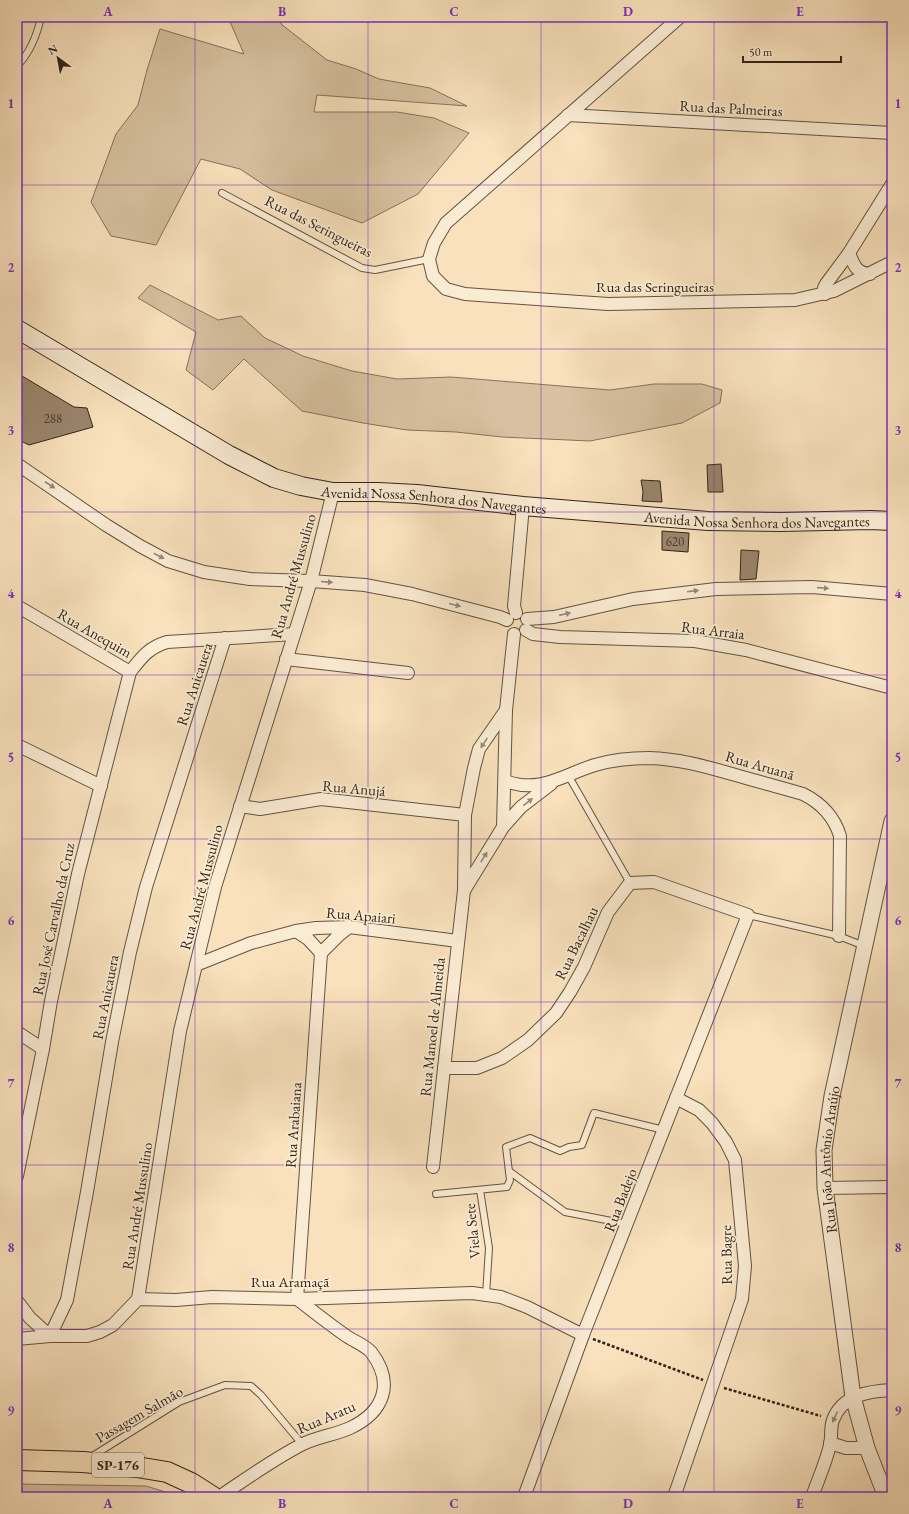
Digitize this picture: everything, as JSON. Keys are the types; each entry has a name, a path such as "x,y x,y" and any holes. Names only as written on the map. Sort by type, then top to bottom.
{"main road":[{"name":"Avenida Nossa Senhora dos Navegantes","path":"17,329 229,455 274,478 301,486 332,492 417,494 523,506 708,522 850,520 892,521"},
{"name":"SP-176","path":"17,1460 83,1462 137,1467 166,1472 191,1483 213,1497"}],"street":[{"path":"429,259 434,243 446,223 680,17"},
{"name":"Rua das Palmeiras","path":"568,115 892,133"},
{"path":"825,294 824,288 826,284 850,253 892,184"},
{"path":"850,253 858,271 864,274 870,274"},
{"name":"Rua das Seringueiras","path":"429,259 433,276 446,289 464,294 608,304 795,300 825,294 870,274 892,262"},
{"name":"Rua Arraia","path":"17,464 106,525 140,546 168,561 204,572 250,579 366,585 412,594 500,617 518,623 533,634 553,637 695,641 746,650 892,688"},
{"name":"Rua André Mussulino","path":"138,1299 180,1031 215,887 311,581 332,492"},
{"name":"Rua Manoel de Almeida","path":"464,890 503,826 506,710 518,623 514,606 523,506"},
{"path":"518,623 554,617 633,599 716,589 812,587 892,594"},
{"name":"Rua Anequim","path":"17,606 130,672 146,652 156,645 167,642 294,634"},
{"name":"Rua Anicauera","path":"50,1336 67,1300 130,952 146,887 225,638"},
{"path":"286,659 408,673"},
{"name":"Rua José Carvalho da Cruz","path":"17,1176 43,1049 51,1001 78,874 130,672"},
{"name":"Rua Manoel de Almeida","path":"433,1167 464,890 465,815 479,749 506,710"},
{"path":"17,745 101,786"},
{"name":"Rua Aruanã","path":"505,781 526,787 555,780 594,765 617,760 649,758 687,761 803,794 816,801 828,813 837,825 840,836 839,936"},
{"name":"Rua Aruanã","path":"503,826 521,807 555,780"},
{"name":"Rua Anujá","path":"240,806 260,809 321,799 465,815"},
{"name":"Rua João Antônio Araújo","path":"886,1497 867,1448 853,1397 824,1188 824,1150 832,1096 892,821"},
{"path":"630,883 654,882 748,915"},
{"name":"Rua Bacalhau","path":"444,1068 477,1068 502,1058 528,1040 556,1013 584,967 608,912 630,883"},
{"name":"Rua Badejo","path":"524,1497 583,1335 748,915"},
{"name":"Rua Apaiari","path":"196,965 251,943 296,931 316,928 349,928 458,941"},
{"path":"296,931 308,939 321,953 339,935 349,928"},
{"name":"Rua Arabaiana","path":"297,1299 321,953"},
{"path":"17,1032 43,1049"},
{"name":"Rua Bagre","path":"674,1497 742,1298 745,1266 735,1160 726,1142 712,1123 698,1110 676,1098"},
{"path":"824,1188 892,1187"},
{"name":"Rua Aramaçã","path":"138,1299 176,1300 212,1297 297,1299 472,1293 501,1297 583,1335"},
{"path":"17,1339 50,1336 87,1336 100,1332 113,1325 138,1299"},
{"name":"Rua Aratu","path":"219,1497 268,1464 302,1444 350,1428 365,1419 378,1408 383,1393 384,1379 370,1350 346,1336 297,1299"},
{"path":"17,1301 30,1318 50,1336"},
{"path":"812,1497 830,1444 830,1434 833,1420 838,1411 853,1397 872,1392 892,1390"},
{"path":"830,1444 846,1448 867,1448"}],"lane":[{"path":"17,66 21,62 36,36 41,17"},
{"name":"Rua das Seringueiras","path":"222,193 362,268 375,270 429,259"},
{"path":"568,775 630,883"},
{"path":"748,915 839,936 865,946"},
{"path":"436,1194 507,1187 510,1180 506,1147 530,1138 560,1151 569,1147 582,1145 594,1113 664,1130"},
{"path":"509,1171 565,1212 627,1224"},
{"name":"Viela Sete","path":"480,1190 489,1248 486,1295"},
{"name":"Passagem Salmão","path":"83,1462 179,1402 225,1386 251,1386 261,1395 302,1444"}],"shaded area":[{"path":"228,17 282,17 281,24 327,60 356,69 379,79 430,88 467,106 317,95 314,112 397,112 434,118 469,133 418,194 362,223 272,190 240,169 201,159 156,245 111,236 91,202 116,134 138,105 160,29 244,54"},
{"path":"150,285 218,320 241,316 265,338 303,356 352,371 397,379 451,377 610,390 654,384 702,384 722,390 720,403 682,423 590,441 502,437 456,432 407,430 302,411 244,359 213,390 186,370 196,332 138,298"},
{"path":"17,1484 146,1486 182,1497 17,1497"}],"building":[{"path":"17,373 74,407 87,408 93,427 29,445 17,439"},
{"path":"721,464 723,492 708,492 707,465"},
{"path":"641,480 660,481 662,502 642,501 643,492"},
{"path":"662,531 689,533 688,552 662,550"},
{"path":"741,550 759,551 756,579 740,580"}]}
